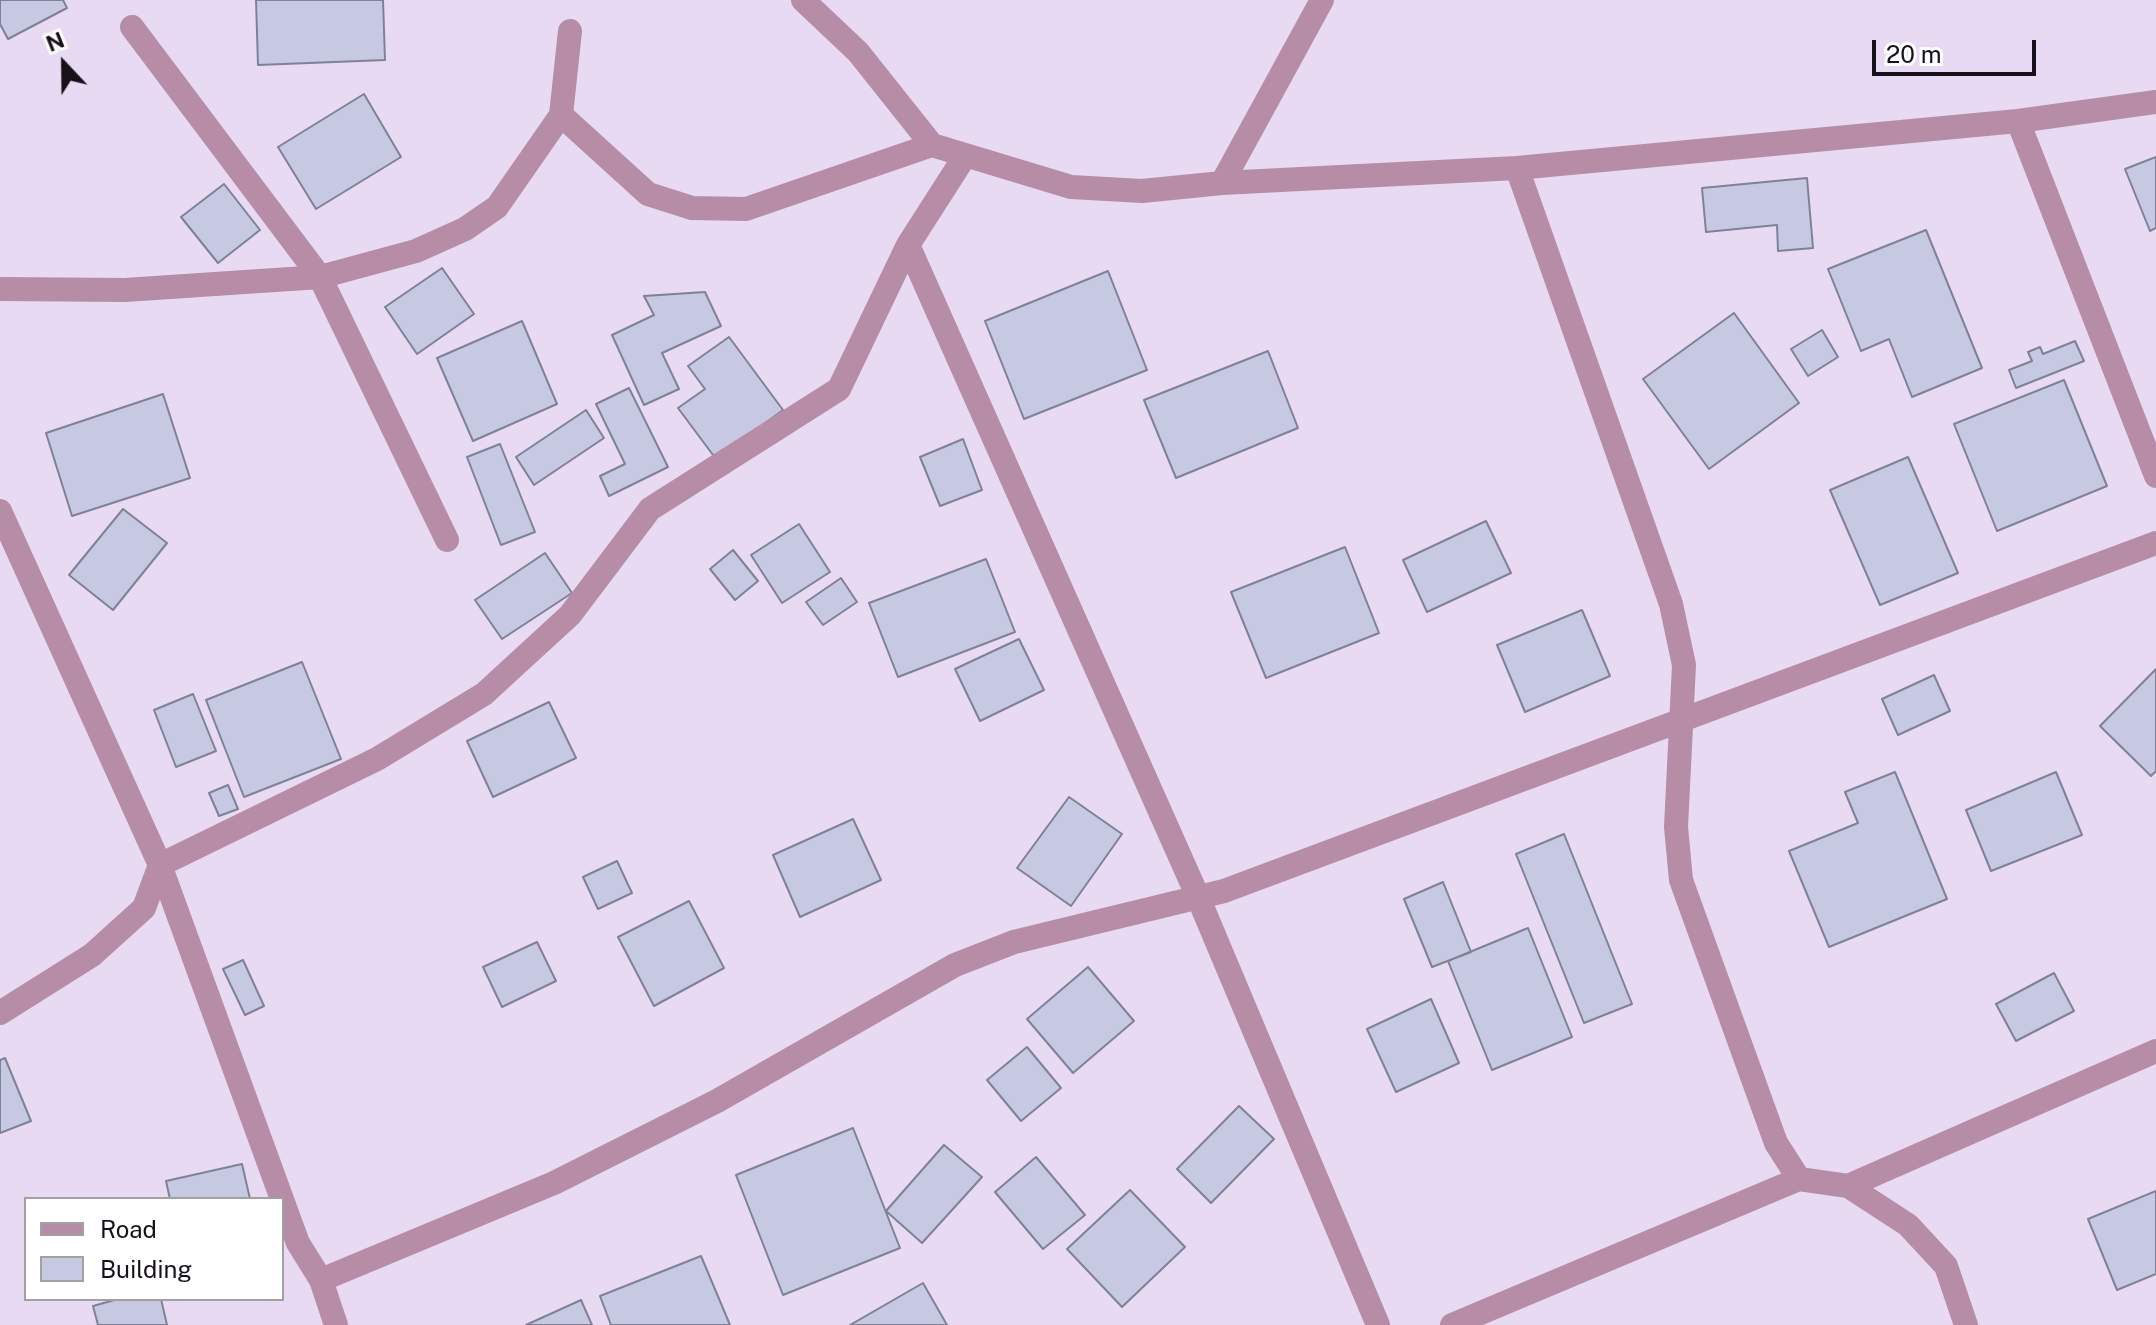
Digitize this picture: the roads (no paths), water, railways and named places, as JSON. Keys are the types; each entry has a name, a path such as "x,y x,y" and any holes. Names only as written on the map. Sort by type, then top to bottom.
{"street":[{"path":"803,0 858,52 932,145 1071,187 1142,191 1222,183 1517,168 2018,121 2156,102"},
{"path":"1222,183 1322,0"},
{"path":"132,27 320,277 447,540"},
{"path":"0,289 125,290 320,277 416,251 465,229 497,207 561,115 570,31"},
{"path":"561,115 648,194 692,208 746,209 932,145"},
{"path":"2018,121 2156,476"},
{"path":"0,1013 92,955 144,908 160,865 377,759 484,694 570,615 650,509 839,389 908,245 965,156"},
{"path":"1517,168 1671,604 1684,665 1676,827 1681,880 1776,1143 1799,1179"},
{"path":"908,245 1198,897 1378,1325"},
{"path":"0,511 160,865 281,1197"},
{"path":"321,1280 554,1183 717,1101 955,965 1014,942 1224,891 2156,543"},
{"path":"1848,1186 2156,1051"},
{"path":"1452,1325 1799,1179 1848,1186 1908,1225 1946,1266 1966,1325"},
{"path":"284,1205 298,1243 321,1280 336,1325"}]}
